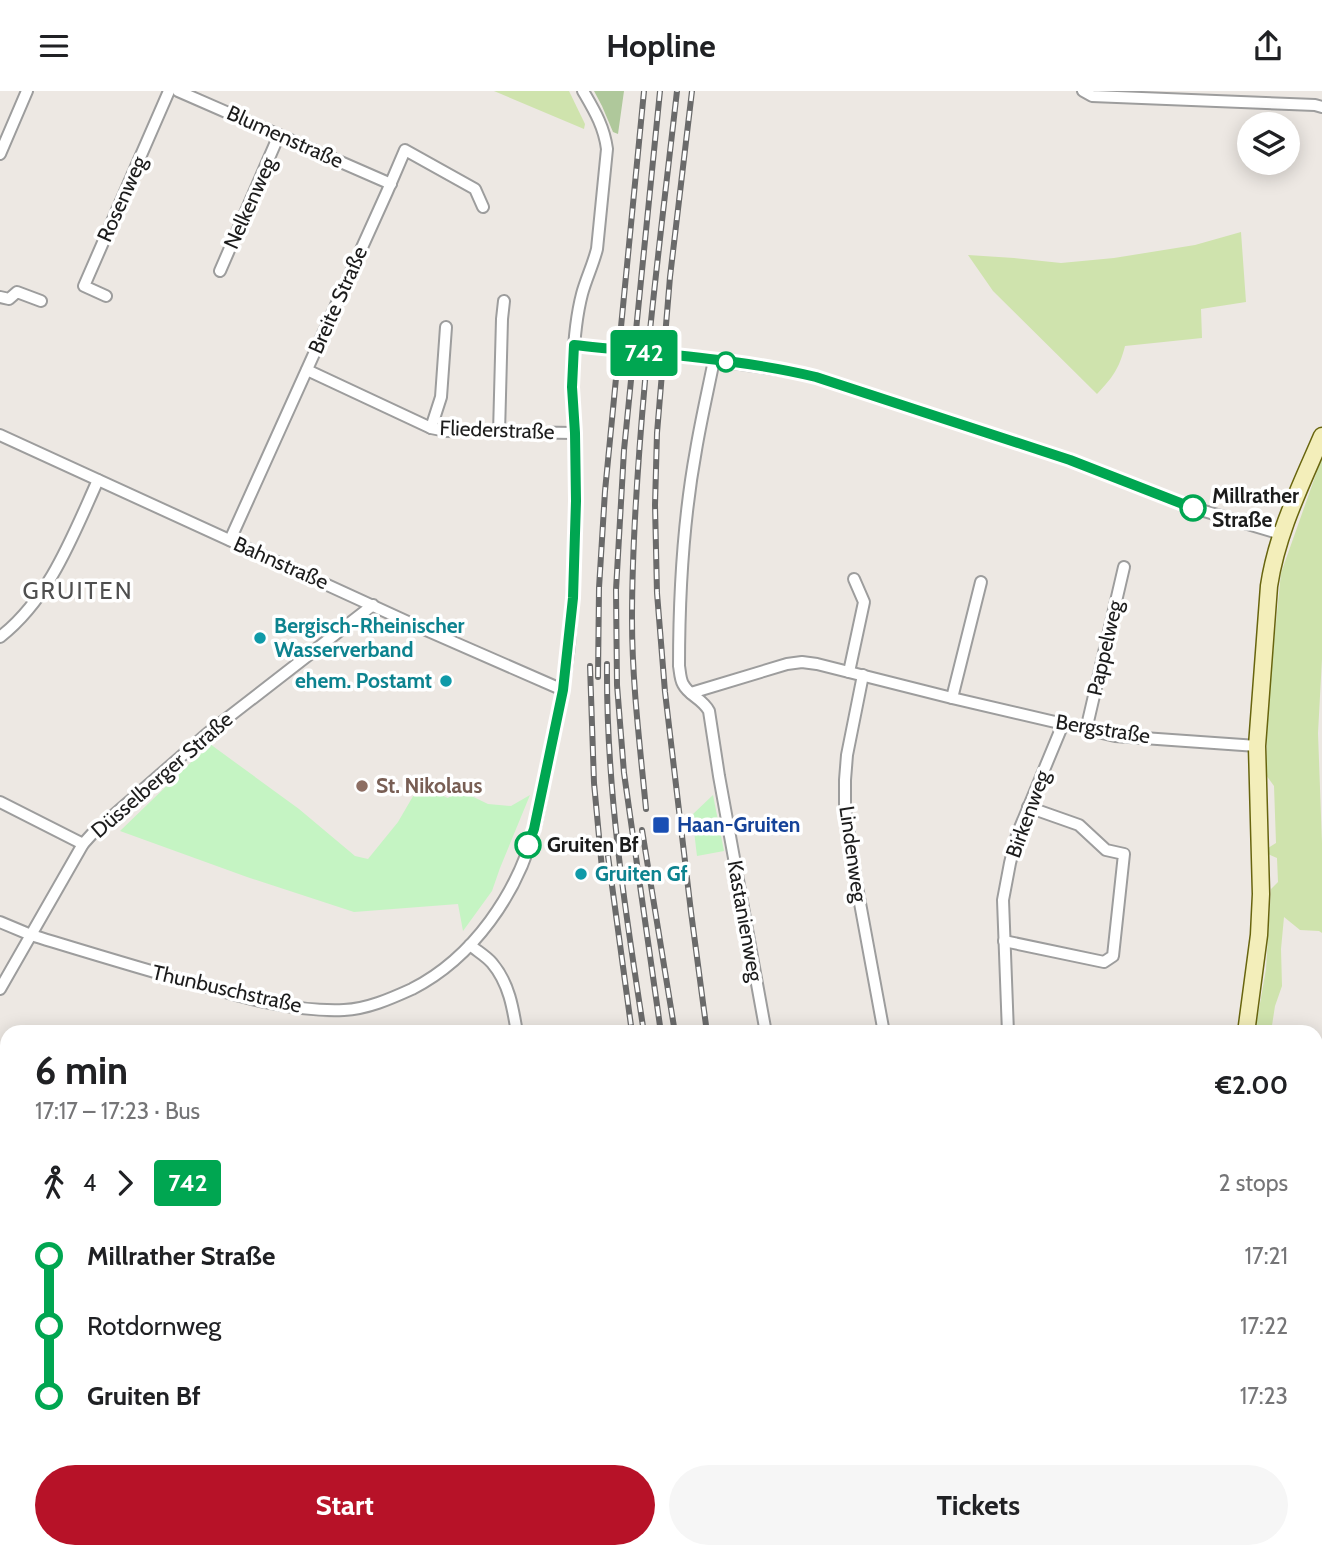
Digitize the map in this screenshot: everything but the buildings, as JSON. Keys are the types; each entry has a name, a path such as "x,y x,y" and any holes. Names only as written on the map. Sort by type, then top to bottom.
{"main road":[{"path":"1247,1025 1259,935 1261,894 1257,746 1269,586 1280,534 1322,436"}],"street":[{"path":"0,153 4,134 27,91"},
{"name":"Rosenweg","path":"106,296 84,286 169,91"},
{"name":"Blumenstraße","path":"178,91 391,184"},
{"name":"Thunbuschstraße","path":"0,922 31,936 238,996 275,1004 347,1010 369,1006 426,981 449,965 470,945 491,918 514,881 534,829 563,690 573,598 576,501 572,387 574,345 581,298 597,249 607,165 606,136 583,91"},
{"path":"1083,91 1092,96 1322,107"},
{"name":"Nelkenweg","path":"220,271 279,135"},
{"name":"Breite Straße","path":"230,540 405,150 475,189 483,207"},
{"path":"0,297 9,299 17,292 41,301"},
{"path":"499,433 504,301"},
{"path":"431,428 441,397 446,327"},
{"path":"574,345 715,360 794,372 839,384 1070,460 1194,508 1280,534"},
{"name":"Kastanienweg","path":"715,360 696,451 683,555 679,666 682,683 704,702 709,711 765,1025"},
{"name":"Fliederstraße","path":"307,370 431,428 499,433 575,433"},
{"name":"Bahnstraße","path":"0,435 563,690"},
{"path":"0,637 40,594 61,559 98,480"},
{"name":"Pappelweg","path":"1086,730 1124,567"},
{"path":"849,672 864,601 854,579"},
{"path":"952,698 981,582"},
{"name":"Düsselberger Straße","path":"0,989 83,844 92,834 208,733 373,605"},
{"name":"Bergstraße","path":"691,693 787,664 802,662 1115,736 1257,746"},
{"name":"Lindenweg","path":"863,675 847,755 845,808 883,1025"},
{"name":"Birkenweg","path":"1008,1025 1003,900 1017,835 1063,724"},
{"path":"0,802 83,844"},
{"path":"1004,941 1104,963 1113,955 1124,854 1106,850 1079,825 1028,807"},
{"path":"470,945 491,961 500,974 512,999 516,1025"}],"green space":[{"path":"494,91 569,91 585,124 584,129"},
{"path":"594,91 624,91 618,134 613,132"},
{"path":"1241,232 1246,302 1201,309 1202,338 1125,346 1115,372 1097,394 993,291 968,255 1061,263 1114,258 1195,245"},
{"path":"1322,457 1322,659 1318,733 1322,933 1300,930 1284,917 1282,986 1272,1025 1256,1025 1266,969 1271,889 1278,882 1277,858 1268,854 1268,848 1276,843 1274,786 1266,775 1268,702 1281,573"},
{"path":"210,744 299,809 355,856 368,859 398,822 419,786 448,798 457,789 488,804 511,806 530,795 492,891 463,931 458,904 354,912 120,831"},
{"path":"713,795 724,851 697,856 692,815"}],"railway":[{"path":"598,677 599,588 605,491 644,91"},
{"path":"660,91 624,450 616,590 617,685 624,773 660,1025"},
{"path":"646,809 633,667 634,529 649,345 677,91"},
{"path":"692,91 670,277 657,433 655,505 657,593 665,692 706,1025"},
{"path":"607,664 613,803 643,1025"},
{"path":"590,666 594,783 602,869"},
{"path":"642,830 674,1025"},
{"path":"608,856 631,1025"}],"bus line":[{"name":"742","path":"528,845 534,829 563,690 573,598 576,501 572,387 574,345 702,359 816,377 1070,460 1193,508"}],"place":[{"name":"Millrather Straße","path":"1193,508"},
{"name":"Bergisch-Rheinischer Wasserverband","path":"260,638"},
{"name":"ehem. Postamt","path":"446,681"},
{"name":"St. Nikolaus","path":"362,786"},
{"name":"Haan-Gruiten","path":"661,825"},
{"name":"Gruiten Bf","path":"528,845"},
{"name":"Gruiten Gf","path":"581,874"}],"district":[{"name":"GRUITEN","path":"78,591"}]}
